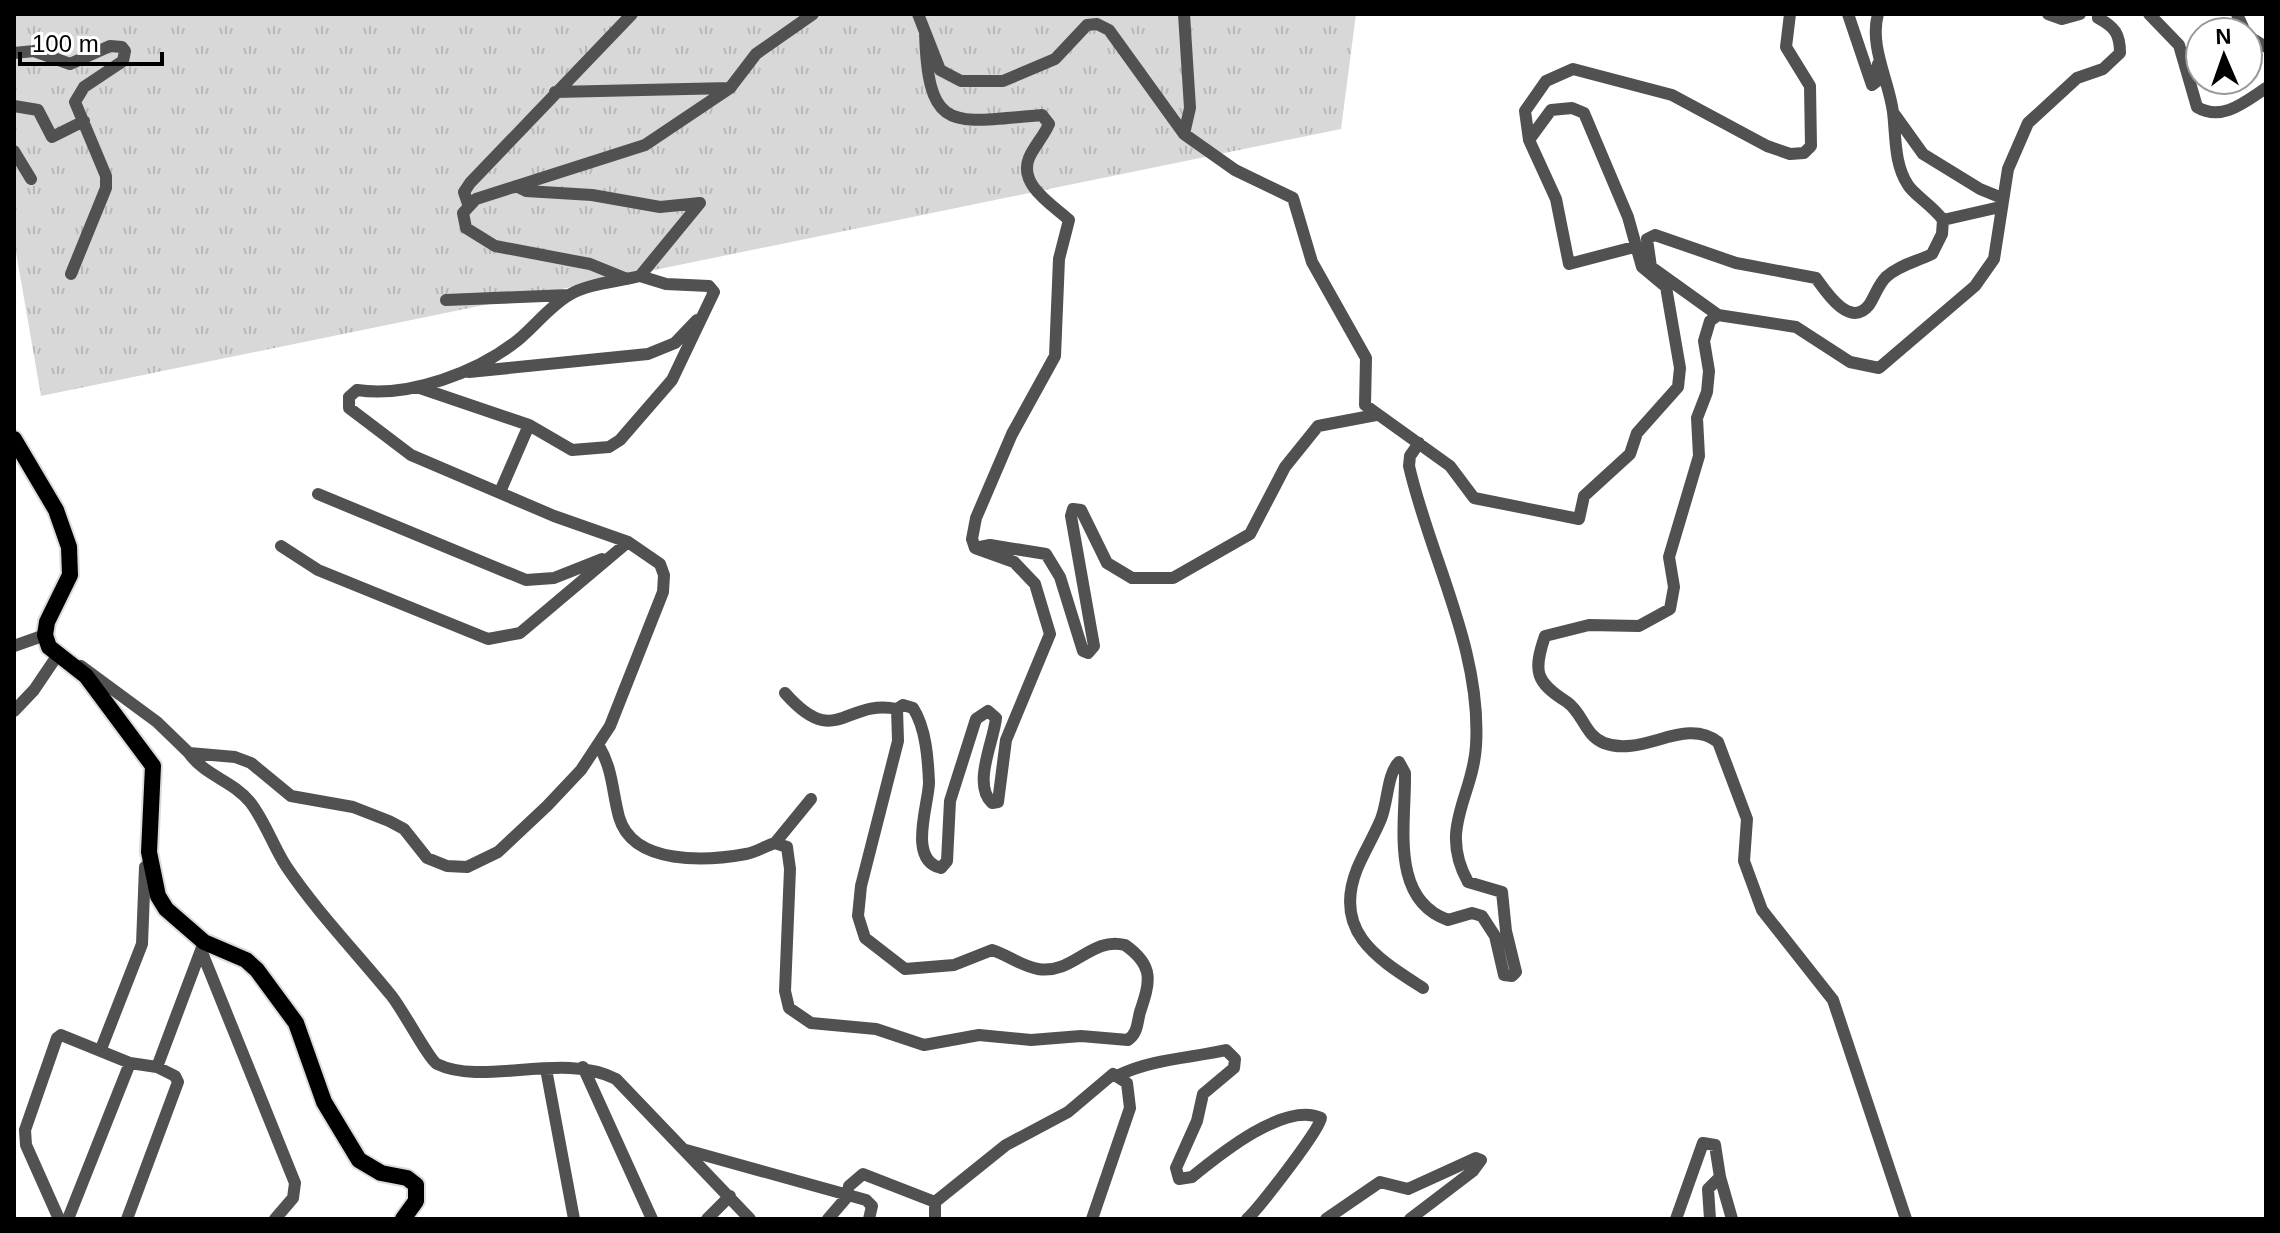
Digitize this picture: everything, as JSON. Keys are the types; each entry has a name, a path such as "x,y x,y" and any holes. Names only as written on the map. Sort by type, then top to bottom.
{"main road":[{"path":"14,439 56,510 69,547 70,575 45,635 49,647 65,657 151,759 155,773 150,864 158,896 166,909 203,946 246,960 280,999 296,1023 324,1102 359,1160 381,1173 407,1178 416,1185 416,1201 403,1219"}],"street":[{"path":"468,204 464,192 470,183 632,14"},
{"path":"189,753 235,757 251,763 291,796 353,807 389,821 404,829 427,858 447,866 467,867 498,852 547,806 599,746 663,592 664,575 660,564 628,542 554,516 411,455 349,408 349,397 357,390 372,393 417,387 462,373 525,363 648,354 675,343 713,298 714,292 709,286 666,284 590,264 495,246 466,228 463,213 468,204 516,186 645,145 730,88 756,54 813,14"},
{"path":"918,14 940,70 961,81 1003,81 1055,59 1087,25 1097,24 1117,38 1184,134 1235,170 1293,198 1312,262 1366,358 1365,405 1450,466 1474,498 1579,519 1584,496 1630,454 1637,433 1678,387 1680,368 1668,284 1651,267 1647,239 1655,235 1736,263 1816,278 1834,305 1855,312 1866,308 1883,279 1901,267 1932,254 1942,234 1943,220 1926,199 1909,189 1901,172 1893,112 1878,51"},
{"path":"1184,14 1190,108 1184,134"},
{"path":"1634,247 1569,264 1556,199 1529,140 1525,111 1546,81 1573,69 1672,95 1767,146 1790,154 1804,153 1811,146 1810,86 1786,47 1790,14"},
{"path":"1848,14 1872,85 1876,82 1878,14"},
{"path":"2048,14 2062,19 2080,14"},
{"path":"1529,140 1551,110 1572,108 1584,113 1628,217 1642,267 1718,315 1796,327 1850,362 1879,368 1975,286 1994,259 2008,169 2028,123 2077,78 2103,69 2120,53 2120,37 2112,26 2098,18 2098,14"},
{"path":"2149,14 2179,45 2197,107 2206,113 2236,108 2266,88"},
{"path":"925,32 926,74 933,101 952,119 977,121 1042,115 1047,118 1049,124 1045,135 1028,159 1028,172 1033,186 1069,220 1059,259 1055,356 1012,434 976,518 972,539 975,548"},
{"path":"14,53 34,51 70,64 110,46 122,47 125,51 123,61 78,95 75,102 106,176 106,188 93,227 76,253 71,274"},
{"path":"555,92 730,88"},
{"path":"14,106 38,110 52,137 84,121"},
{"path":"1893,112 1923,154 2001,202"},
{"path":"15,155 31,179"},
{"path":"446,300 568,295 634,278 700,203 660,207 592,195 526,191 516,186"},
{"path":"1943,220 2001,202"},
{"path":"462,373 515,342 568,295"},
{"path":"1718,315 1710,321 1704,341 1709,371 1707,392 1697,418 1699,456 1669,557 1674,587 1670,609 1639,626 1589,625 1545,636 1537,669 1546,689 1572,706 1594,737 1605,743 1647,744 1695,732 1708,735 1718,742 1747,819 1744,861 1762,910 1833,1000 1906,1219"},
{"path":"417,387 529,425 572,450 609,447 620,440 672,380 699,318"},
{"path":"975,548 990,545 1046,554 1060,577 1083,651 1088,653 1094,646 1071,516 1073,509 1081,510 1107,563 1132,578 1173,578 1250,534 1285,467 1318,426 1376,415"},
{"path":"500,492 529,425"},
{"path":"1419,443 1410,456 1409,466 1466,652 1473,704 1476,747 1457,815 1455,842 1468,882 1502,892 1506,931 1516,972 1512,976 1504,975 1495,936 1482,916 1472,913 1448,920 1434,915 1411,891 1405,861 1405,773 1399,762 1382,816 1356,872 1349,911 1359,937 1375,957 1423,988"},
{"path":"318,494 526,580 554,578 612,555"},
{"path":"281,546 318,570 472,632 500,639 520,633 628,542"},
{"path":"785,693 803,713 819,720 849,717 879,707 897,709 903,705 913,708 921,720 929,780 928,799 920,824 922,840 929,859 941,868 947,861 950,801 976,719 988,711 996,718 987,754 986,793 992,803 998,802 1006,740 1050,634 1035,584 1014,562 975,548"},
{"path":"14,646 45,635"},
{"path":"14,711 65,657 93,672 173,735 198,767 232,785 250,803 285,864 352,952 391,994 432,1062 456,1072 518,1067 596,1068 616,1079 750,1219"},
{"path":"775,843 787,847 790,855 785,991 789,1008 811,1023 876,1029 924,1045 979,1035 1031,1040 1081,1036 1128,1040 1133,1037 1150,980 1141,960 1125,945 1104,942 1054,969 1030,966 992,950 954,965 905,969 865,938 858,916 861,886 898,741 897,709"},
{"path":"599,746 609,762 620,819 627,832 645,847 674,858 729,857 760,851 775,843 811,799"},
{"path":"101,1049 142,944 145,867 150,864"},
{"path":"157,1067 203,946"},
{"path":"203,946 295,1183 293,1198 275,1219"},
{"path":"59,1219 26,1145 25,1130 57,1038 68,1035 130,1063 157,1067 175,1076 177,1092 127,1219"},
{"path":"935,1202 1006,1145 1068,1112 1108,1076 1155,1062 1207,1057 1226,1050 1235,1059 1234,1068 1203,1094 1197,1121 1176,1168 1179,1179 1192,1177 1258,1128 1306,1115 1321,1118 1319,1128 1307,1138 1259,1209 1247,1219"},
{"path":"68,1219 130,1063"},
{"path":"583,1067 652,1219"},
{"path":"546,1069 574,1219"},
{"path":"1092,1219 1130,1108 1131,1094 1119,1075"},
{"path":"1676,1219 1703,1143 1715,1145 1732,1219"},
{"path":"686,1150 866,1200 872,1206 869,1219"},
{"path":"1326,1219 1380,1182 1408,1189 1476,1158 1481,1160 1473,1171 1410,1219"},
{"path":"828,1219 847,1197 849,1186 863,1174 935,1202"},
{"path":"1710,1219 1708,1189 1720,1177"},
{"path":"707,1219 730,1196"},
{"path":"935,1202 935,1219"}],"green space":[{"path":"14,14 1356,14 1341,129 41,396 14,241"}]}
